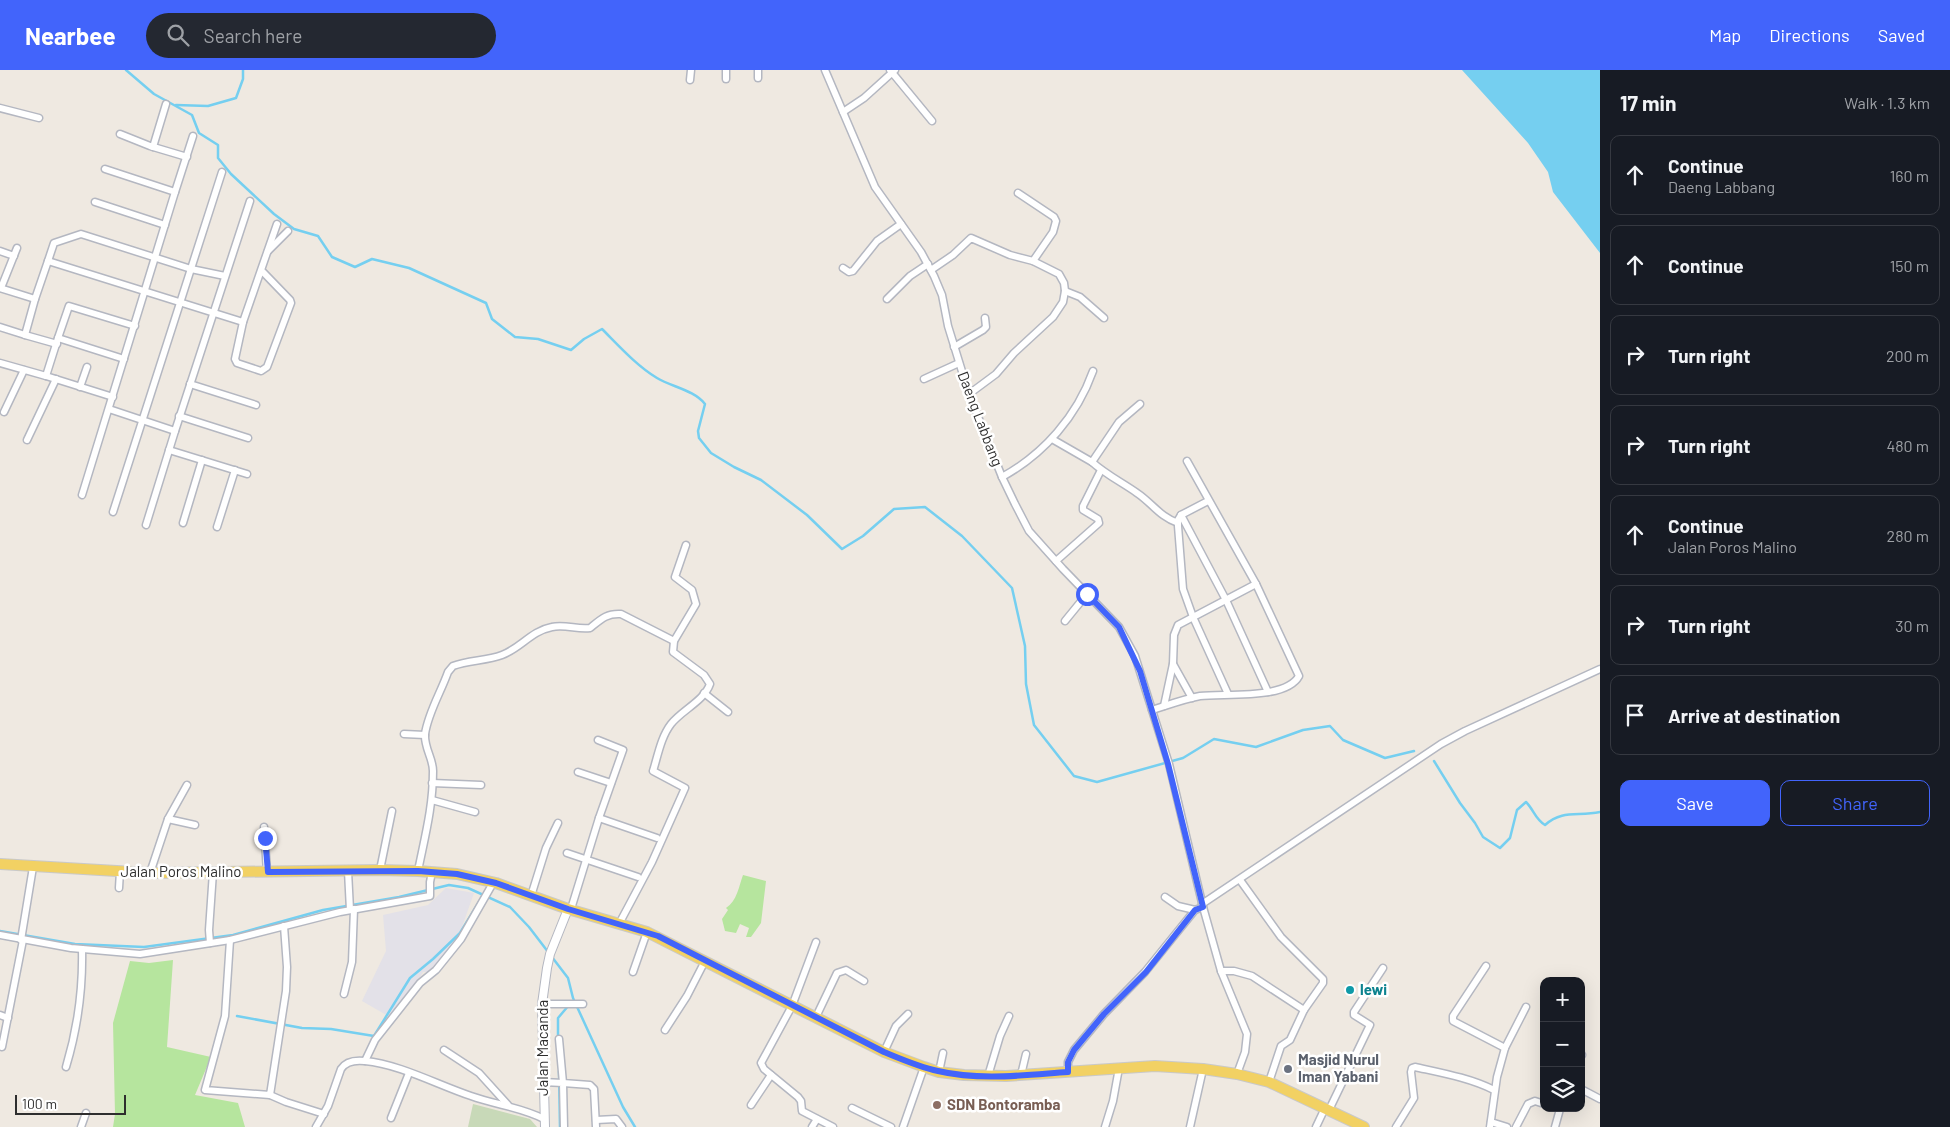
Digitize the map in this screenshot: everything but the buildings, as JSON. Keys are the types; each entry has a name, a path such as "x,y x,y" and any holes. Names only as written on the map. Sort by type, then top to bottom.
{"main road":[{"name":"Jalan Poros Malino","path":"0,864 150,873 380,870 418,871 431,877 457,874 493,883 569,909 647,932 884,1052 939,1072 988,1076 1155,1066 1203,1068 1269,1082 1364,1127"}],"street":[{"path":"690,80 691,70"},
{"path":"726,70 726,79"},
{"path":"758,70 758,78"},
{"name":"Daeng Labbang","path":"825,70 876,187 930,267 942,295 954,347 968,394 1002,477 1029,531 1087,594 1112,618 1126,639 1140,671 1168,764 1202,906 1227,971 1247,1034 1237,1074"},
{"path":"842,112 864,98 893,71 932,121"},
{"path":"153,147 166,104"},
{"path":"0,108 39,118"},
{"path":"120,134 153,147 187,157"},
{"path":"82,495 193,136"},
{"path":"105,169 175,192"},
{"path":"113,512 222,172"},
{"path":"1018,193 1054,217 1056,222 1053,232 1033,261"},
{"path":"95,202 165,225"},
{"path":"146,525 175,430 250,202"},
{"path":"261,270 291,303 267,367 264,370 258,370 235,361 235,357 243,322 266,253 277,224"},
{"path":"843,268 849,272 853,271 877,241 901,224"},
{"path":"266,253 288,230"},
{"path":"25,334 54,243 78,234 191,269 225,276"},
{"path":"887,300 910,276 953,255 970,238 1010,255 1033,261 1059,274 1064,283 1065,290 1063,302 1053,317 1014,353 996,374 968,394"},
{"path":"17,248 1,288 35,299"},
{"path":"0,251 14,256"},
{"path":"48,261 243,322"},
{"path":"1065,290 1080,297 1104,318"},
{"path":"46,376 69,306 135,326"},
{"path":"954,347 983,330 986,327 985,318"},
{"path":"0,326 124,359"},
{"path":"0,362 113,397"},
{"path":"924,379 959,363"},
{"path":"80,387 87,367"},
{"path":"4,412 24,370"},
{"path":"1002,477 1034,456 1052,439 1081,400 1093,371"},
{"path":"27,440 56,379"},
{"path":"190,384 256,405"},
{"path":"1092,462 1119,422 1140,404"},
{"path":"109,409 175,430"},
{"path":"180,416 248,438"},
{"path":"1052,439 1112,475 1140,494 1160,514 1178,523"},
{"path":"169,450 247,474"},
{"path":"183,523 202,460"},
{"path":"1152,710 1192,698 1268,692 1289,685 1299,676 1256,584 1187,461"},
{"path":"217,527 235,470"},
{"path":"1056,561 1099,524 1098,520 1083,510 1082,506 1101,470"},
{"path":"1208,500 1181,515 1178,523 1182,589 1193,618 1228,694"},
{"path":"1181,515 1226,600 1268,692"},
{"path":"619,924 652,862 685,788 652,771 664,734 675,720 708,688 709,680 673,652 674,641 696,604 692,590 675,577 686,544"},
{"path":"1164,706 1173,664 1178,625 1256,584"},
{"path":"1065,621 1087,594"},
{"path":"418,871 432,800 432,764 426,746 425,735 429,717 448,672 453,666 501,655 510,651 541,629 555,626 590,628 604,616 613,614 621,614 674,641"},
{"path":"1173,664 1192,698"},
{"path":"1068,1072 1068,1062 1074,1050 1104,1014 1146,972 1195,910 1441,744 1465,731 1600,669"},
{"path":"704,693 728,712"},
{"path":"404,734 425,735"},
{"path":"569,909 623,750 598,740"},
{"path":"578,772 611,783"},
{"path":"432,783 481,785"},
{"path":"150,873 168,819 187,785"},
{"path":"432,800 475,812"},
{"path":"380,870 392,811"},
{"path":"599,818 657,838"},
{"path":"168,819 195,825"},
{"path":"531,896 546,848 558,823"},
{"path":"264,826 268,872"},
{"path":"567,853 638,877"},
{"path":"2,1047 22,940 33,867"},
{"path":"119,888 120,871"},
{"path":"344,994 352,962 352,910 348,871"},
{"path":"210,941 213,872"},
{"path":"0,934 22,940 82,950 140,954 210,941 230,940 352,910 430,896 431,877"},
{"path":"1240,880 1281,937 1323,979 1323,983 1304,1010 1290,1040 1281,1046 1269,1082"},
{"path":"365,1061 375,1040 420,983 436,970 461,939 493,883"},
{"path":"1165,897 1178,906 1195,910"},
{"name":"Jalan Macanda","path":"544,1123 542,1004 546,968 569,909"},
{"path":"270,1095 286,991 287,967 284,926"},
{"path":"633,972 647,932"},
{"path":"230,940 225,1016 205,1090 270,1095 324,1114"},
{"path":"816,942 792,1006 761,1063 764,1069 798,1097 801,1101 802,1111 832,1127"},
{"path":"66,1067 75,1038 82,987 82,950"},
{"path":"665,1030 687,996 705,961"},
{"path":"1486,966 1453,1016 1452,1021 1505,1048"},
{"path":"1316,1127 1370,1025 1354,1015 1354,1012 1383,968"},
{"path":"816,1017 837,973 846,970 864,981"},
{"path":"1227,971 1246,974 1256,978 1304,1010"},
{"path":"542,1004 581,1005"},
{"path":"1507,1127 1490,1124 1494,1090 1505,1048 1526,1007"},
{"path":"884,1052 896,1026 908,1014"},
{"path":"0,1015 8,1018"},
{"path":"988,1076 1000,1036 1009,1016"},
{"path":"559,1039 564,1127"},
{"path":"444,1050 479,1073 508,1105"},
{"path":"939,1072 943,1053"},
{"path":"1021,1075 1026,1054"},
{"path":"316,1127 328,1106 344,1064 365,1061 409,1073 472,1096 508,1105 544,1123"},
{"path":"903,1127 924,1067"},
{"path":"1396,1127 1414,1098 1412,1068 1415,1067 1446,1074 1482,1084 1494,1090"},
{"path":"1105,1127 1113,1101 1119,1068"},
{"path":"1190,1127 1203,1068"},
{"path":"390,1118 409,1073"},
{"path":"751,1105 771,1075"},
{"path":"543,1082 593,1086 595,1092 596,1124 616,1119 622,1127"},
{"path":"1585,1091 1600,1099"},
{"path":"1516,1127 1529,1103 1535,1101 1540,1103"},
{"path":"852,1108 891,1127"},
{"path":"1555,1127 1558,1112"},
{"path":"81,1127 86,1113"},
{"path":"812,1127 817,1120"}],"shaded area":[{"path":"446,888 474,893 457,941 431,972 423,972 395,1020 362,1001 386,951 383,915 428,905"}],"green space":[{"path":"743,875 766,881 761,923 751,937 746,937 749,928 740,924 736,933 725,931 722,919 728,910 726,908 735,897"},
{"path":"173,960 167,1047 211,1057 195,1095 238,1103 245,1127 113,1127 115,1114 113,1023 130,961 149,963"},
{"path":"473,1104 530,1119 537,1127 468,1127"}],"water":[{"path":"1462,70 1600,70 1600,253 1553,192 1548,172 1528,143"}],"waterway":[{"path":"126,70 154,94 192,115 199,133 218,145 218,158 231,174 274,214 294,229 318,236 332,257 355,267 372,259 409,268 486,303 492,319 515,337 538,339 571,350 584,339 602,329 642,368 663,381 695,395 705,404 698,431 699,438 711,453 761,480 807,515 842,549 863,536 894,509 925,507 962,536 1012,588 1025,646 1026,684 1034,725 1074,776 1097,782 1183,758 1214,739 1256,747 1303,730 1330,726 1343,740 1385,758 1414,751"},
{"path":"176,105 208,106 236,98 243,79 243,70"},
{"path":"1434,761 1483,837 1500,848 1510,838 1517,810 1526,802 1545,825 1565,815 1600,812"},
{"path":"0,931 75,944 144,947 233,935 323,910 399,897 449,885 468,888 510,907 529,927 568,978 573,998 623,1107 635,1127"},
{"path":"237,1016 302,1028 331,1029 374,1036 410,978 460,933 482,897"},
{"path":"558,1038 558,1018 569,1005"},
{"path":"559,1071 560,1127"}],"place":[{"name":"lewi","path":"1350,990"},
{"name":"Masjid Nurul Iman Yabani","path":"1288,1069"},
{"name":"SDN Bontoramba","path":"937,1105"}],"route":[{"path":"265,838 268,872 380,870 457,874 496,883 568,909 647,932 884,1052 912,1064 939,1072 964,1075 1006,1076 1068,1072 1068,1062 1074,1050 1104,1014 1146,972 1195,910 1203,907 1168,764 1140,671 1119,627 1087,594"}]}
